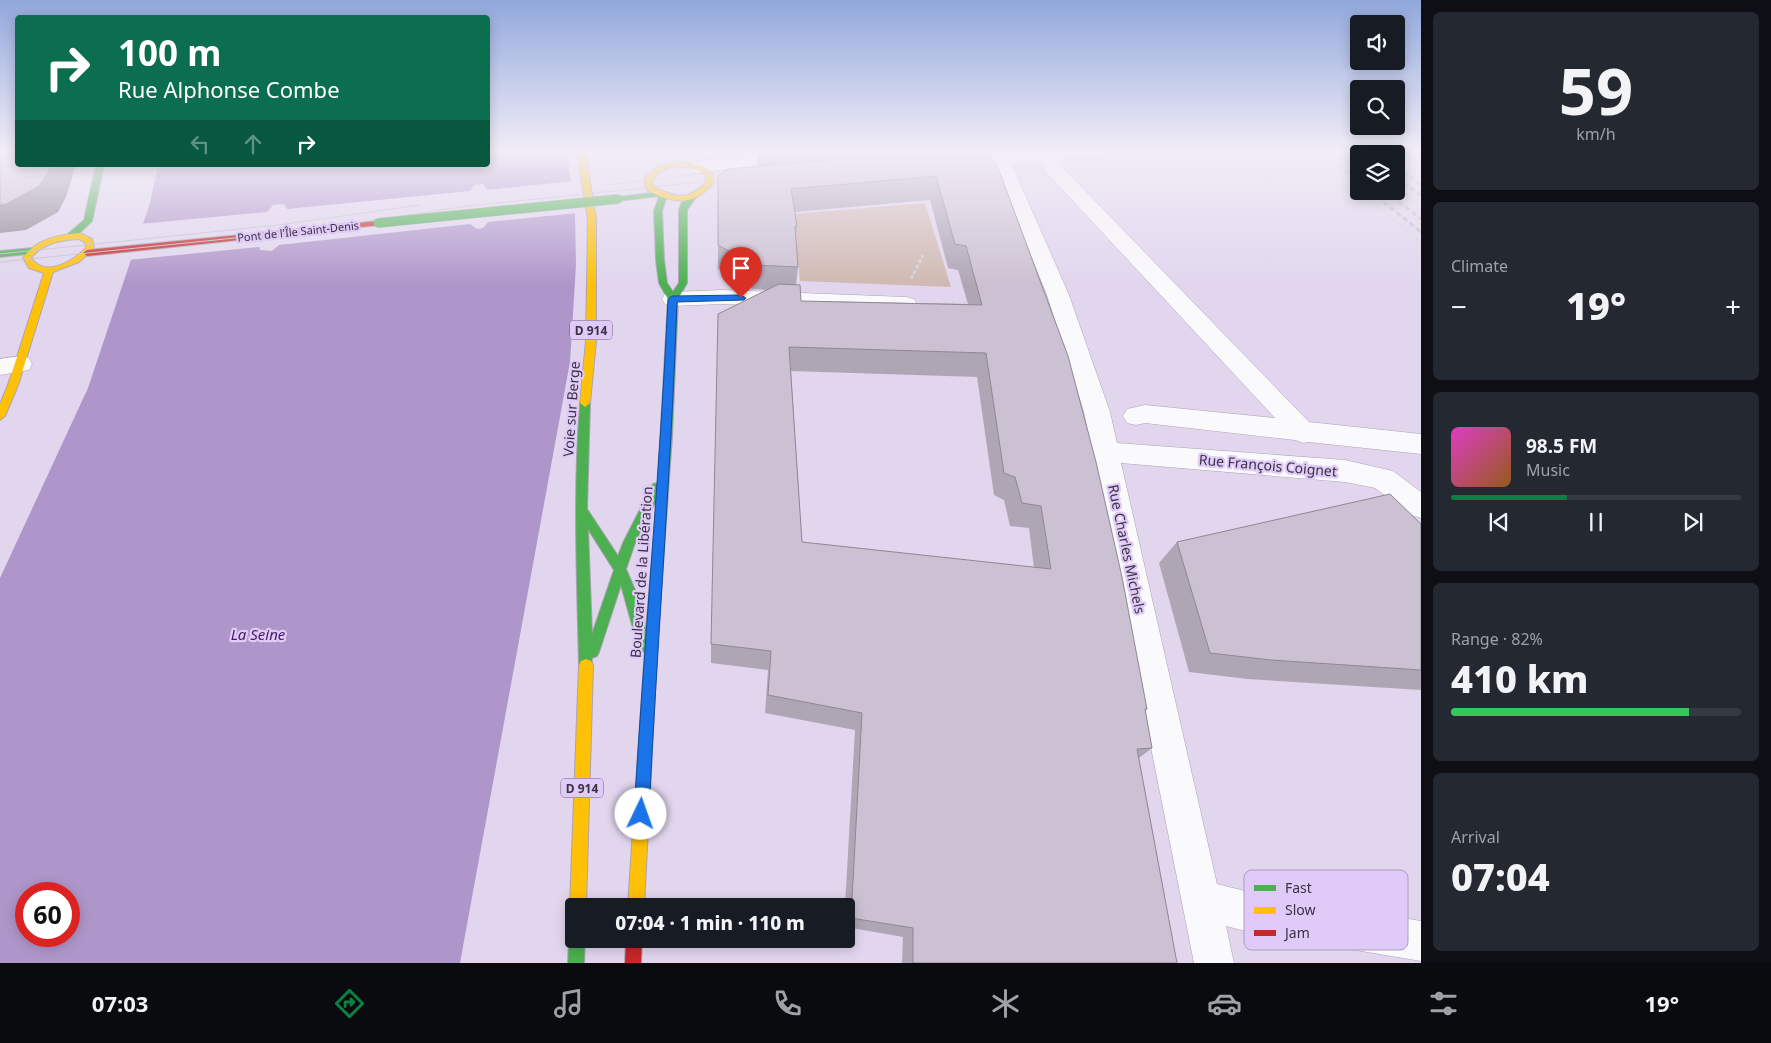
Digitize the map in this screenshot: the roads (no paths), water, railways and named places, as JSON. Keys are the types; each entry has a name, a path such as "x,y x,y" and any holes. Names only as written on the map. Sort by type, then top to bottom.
{"main road":[{"path":"71,236 88,221 94,195"},
{"name":"Voie sur Berge","path":"586,670 582,511 583,426 591,341 592,220 588,195"},
{"name":"Pont de l'Île Saint-Denis","path":"87,253 618,199 660,195 672,198 687,195"},
{"name":"Boulevard de la Libération","path":"660,195 658,210 660,260 663,283 672,299"},
{"name":"Boulevard de la Libération","path":"636,898 672,299 683,282 683,210 684,206 697,195"},
{"path":"0,262 31,255 46,242 71,236 87,239 103,237"},
{"path":"31,255 29,264 33,268 50,270 71,264 87,253 91,245 87,239"},
{"path":"0,254 31,255"},
{"path":"0,416 10,366 50,270"},
{"name":"D 914","path":"578,898 586,670 629,543 663,475"},
{"name":"D 914","path":"582,511 620,568 629,590 650,666"},
{"path":"576,963 577,948"},
{"path":"633,963 634,948"}],"street":[{"name":"Rue Charles Michels","path":"1016,195 1058,295 1097,412 1214,963"},
{"path":"1082,195 1304,433"},
{"path":"672,299 722,297 910,304"},
{"path":"1136,416 1145,414 1416,447"},
{"name":"Rue François Coignet","path":"1106,452 1345,471 1383,479 1421,507"},
{"path":"1200,900 1244,911"},
{"path":"1408,939 1421,941"}],"water":[{"name":"La Seine","path":"152,195 573,195 576,265 570,362 460,963 0,963 0,578 88,388"}],"tram line":[{"path":"0,262 284,233 468,206 576,195"},
{"path":"0,254 278,225 420,205"}],"railway":[{"path":"1381,200 1421,232"},
{"path":"1397,200 1421,219"}]}
